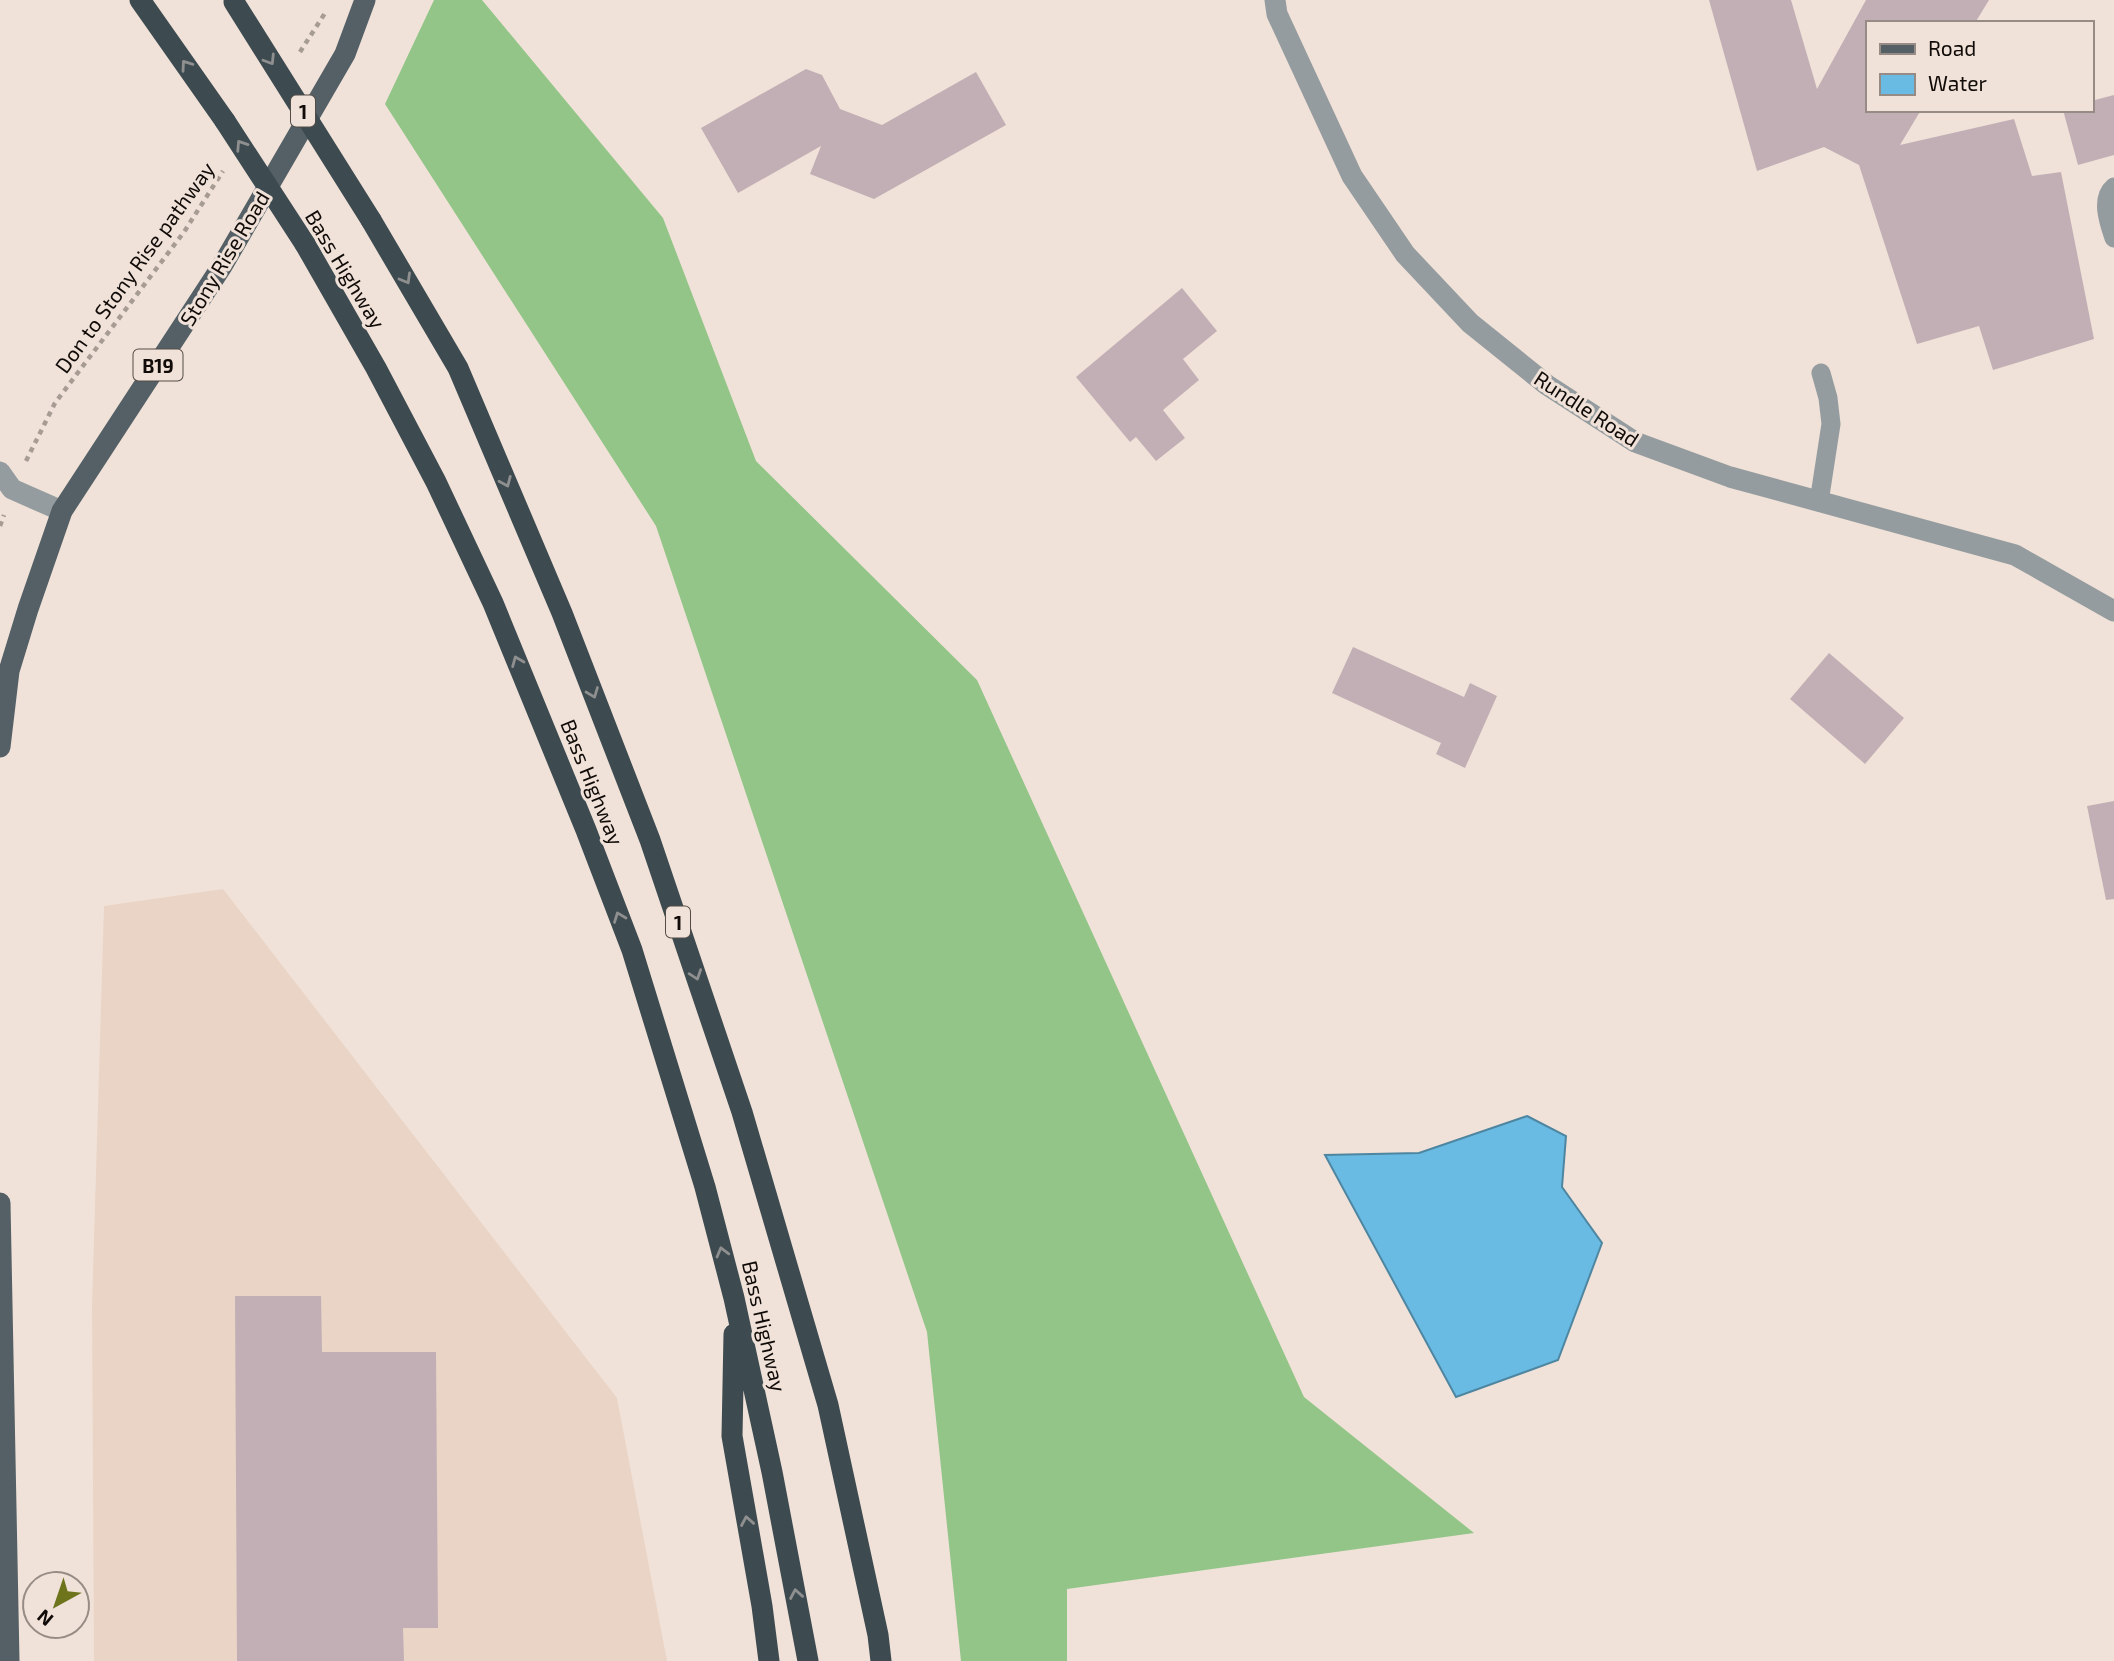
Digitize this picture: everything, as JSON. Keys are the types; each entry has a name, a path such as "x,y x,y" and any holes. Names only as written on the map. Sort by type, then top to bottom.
{"highway":[{"name":"Bass Highway","path":"140,0 225,121 305,244 376,368 436,482 493,603 576,805 632,950 705,1187 734,1298 772,1472 808,1661"},
{"name":"Bass Highway","path":"233,1 371,220 458,368 562,613 650,840 742,1112 828,1405 878,1635 881,1661"},
{"path":"734,1298 732,1436 769,1661"}],"main road":[{"name":"Stony Rise Road","path":"0,747 9,671 62,511 222,266 345,54 365,0"},
{"path":"0,1203 9,1661"}],"street":[{"name":"Rundle Road","path":"1275,0 1277,13 1352,176 1405,254 1470,323 1547,385 1635,442 1730,477 2015,555 2114,611"},
{"path":"4,481 62,511"}],"lane":[{"path":"2114,187 2109,191 2107,213 2114,238"},
{"path":"1819,502 1831,424 1821,373"}],"path":[{"path":"296,58 334,0"},
{"name":"Don to Stony Rise pathway","path":"0,526 4,481 55,403 184,232 229,163"}],"shaded area":[{"path":"223,889 617,1398 667,1661 94,1661 92,1306 104,906"}],"green space":[{"path":"434,0 482,0 663,218 756,461 977,680 1304,1397 1474,1533 1067,1589 1067,1661 961,1661 927,1332 656,526 385,104"}],"water":[{"path":"1527,1116 1566,1136 1562,1187 1602,1243 1558,1360 1456,1397 1325,1155 1419,1153"}],"building":[{"path":"1709,0 1791,0 1817,89 1866,0 1989,0 1976,21 1866,21 1866,112 1920,112 1900,145 2014,119 2032,176 2061,172 2094,339 1993,370 1979,326 1917,344 1859,165 1824,147 1757,171"},
{"path":"806,69 822,75 840,109 882,125 976,72 1006,125 874,199 810,174 821,146 738,193 701,128"},
{"path":"2114,95 2114,155 2078,165 2064,112 2093,112 2093,100"},
{"path":"1182,288 1217,331 1183,359 1199,380 1163,410 1185,438 1156,461 1136,437 1130,442 1076,377"},
{"path":"1353,647 1464,697 1470,683 1497,696 1465,768 1436,754 1441,743 1332,693"},
{"path":"1829,653 1904,718 1865,764 1790,699"},
{"path":"2114,801 2114,899 2106,900 2087,806"},
{"path":"235,1296 321,1296 322,1352 436,1352 438,1628 403,1628 404,1661 237,1661"}]}
